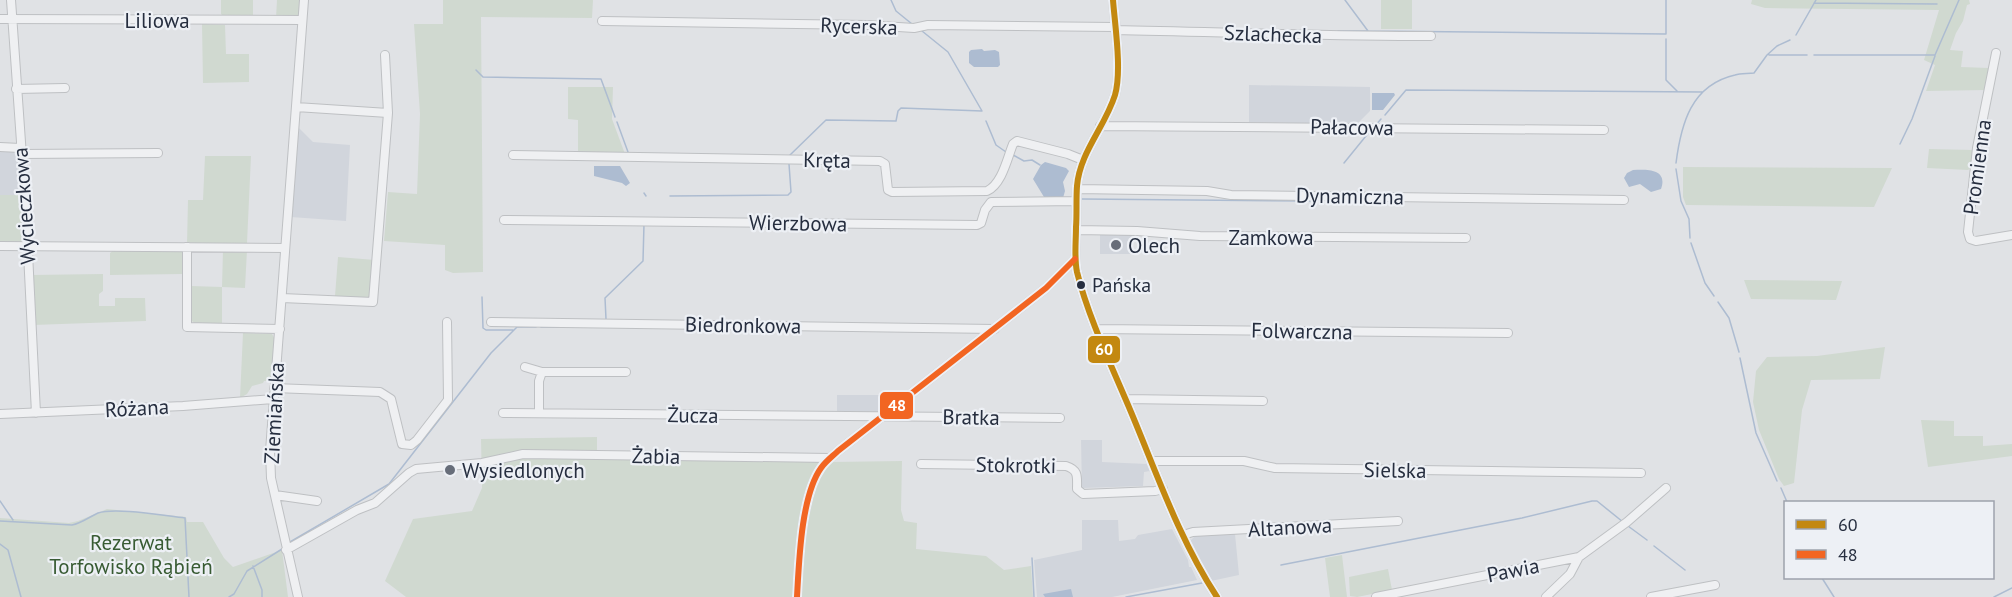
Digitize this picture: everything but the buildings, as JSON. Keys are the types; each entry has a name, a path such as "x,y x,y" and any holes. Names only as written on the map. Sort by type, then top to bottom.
{"street":[{"name":"Wycieczkowa","path":"11,0 36,413"},
{"name":"Ziemiańska","path":"298,597 271,478 270,451 304,0"},
{"path":"1113,0 1117,89 1083,160 1076,201 1075,259 1081,285 1097,328 1151,461 1183,535 1217,597"},
{"name":"Liliowa","path":"0,19 302,20"},
{"name":"Rycerska","path":"602,21 914,28 928,25 1115,29"},
{"name":"Szlachecka","path":"1115,29 1327,36 1431,36"},
{"name":"Promienna","path":"1996,53 1977,148 1968,232 1970,239 1976,241 2012,235"},
{"path":"282,298 373,302 388,113 386,55"},
{"path":"16,89 65,88"},
{"path":"296,107 388,113"},
{"name":"Pałacowa","path":"1100,126 1604,130"},
{"name":"Kręta","path":"513,155 880,161 885,164 888,190 892,192 987,191 997,182 1013,144 1017,141 1083,160"},
{"path":"0,147 21,151 158,153"},
{"name":"Dynamiczna","path":"1077,189 1207,191 1231,195 1624,200"},
{"name":"Wierzbowa","path":"504,220 977,225 981,223 985,210 991,202 1076,201"},
{"name":"Zamkowa","path":"1076,230 1137,231 1200,236 1466,238"},
{"path":"0,246 285,248"},
{"path":"187,247 187,327 280,329"},
{"path":"797,597 801,544 811,492 821,468 830,458 1054,282 1075,259"},
{"path":"274,388 386,394 391,399 402,444 411,445 448,400 447,322"},
{"name":"Biedronkowa","path":"492,322 995,329"},
{"name":"Folwarczna","path":"1097,328 1508,333"},
{"path":"525,367 542,372 626,372"},
{"path":"539,413 539,381 542,372"},
{"name":"Różana","path":"0,414 273,399"},
{"path":"1125,399 1263,401"},
{"name":"Żucza","path":"503,413 883,417"},
{"name":"Bratka","path":"883,417 1060,418"},
{"name":"Żabia","path":"286,550 375,502 409,472 416,469 482,463 523,454 830,458"},
{"name":"Sielska","path":"1151,461 1244,461 1275,468 1641,473"},
{"name":"Stokrotki","path":"921,464 1066,466 1074,469 1077,474 1077,489 1083,494 1163,489"},
{"name":"Pawia","path":"1376,597 1579,556 1628,522 1666,488"},
{"path":"275,495 318,501"},
{"name":"Altanowa","path":"1183,535 1193,532 1398,521"},
{"name":"Pawia","path":"1546,597 1570,574 1579,556"},
{"path":"1652,597 1715,585"}],"shaded area":[{"path":"1249,85 1370,87 1370,111 1357,124 1249,122"},
{"path":"298,127 313,142 350,145 346,221 291,217"},
{"path":"17,151 20,195 0,195 0,152"},
{"name":"Olech","path":"1100,234 1132,235 1132,254 1100,254"},
{"path":"837,395 901,395 879,412 837,411"},
{"path":"1081,440 1102,440 1102,462 1147,464 1150,471 1144,472 1143,486 1082,488"},
{"path":"1082,520 1118,520 1119,541 1172,529 1197,580 1112,597 1037,597 1034,560 1082,550"},
{"path":"1235,534 1239,575 1211,581 1190,541 1196,535"}],"green space":[{"path":"221,0 253,0 253,18 225,18 221,14"},
{"path":"277,0 301,0 299,18 276,18"},
{"path":"443,0 593,0 592,18 481,17 483,272 453,273 445,270 445,245 384,241 388,192 417,194 420,114 414,24 443,24"},
{"path":"1381,0 1412,0 1412,29 1381,29"},
{"path":"1752,0 1969,0 1970,4 1967,5 1963,21 1950,50 1963,51 1961,67 1989,68 1986,90 1926,91 1935,65 1924,60 1939,10 1765,8 1751,4"},
{"path":"202,24 225,25 226,54 249,54 249,82 203,83"},
{"path":"568,87 613,87 612,119 625,154 578,153 578,120 568,119"},
{"path":"1929,149 1974,150 1972,167 1968,170 1927,168"},
{"path":"205,156 251,156 247,243 187,244 188,200 203,200"},
{"path":"1683,167 1892,168 1874,207 1686,205 1683,197"},
{"path":"0,195 22,195 25,244 0,244"},
{"path":"179,249 183,253 183,274 110,275 110,253 114,250"},
{"path":"223,250 247,250 245,288 222,287"},
{"path":"338,257 375,260 372,294 368,298 335,296"},
{"path":"103,274 103,291 99,294 99,306 115,306 115,298 145,298 146,321 33,325 31,275"},
{"path":"1744,280 1842,281 1836,300 1751,299"},
{"path":"191,286 222,287 222,325 195,324 191,320"},
{"path":"243,333 272,334 275,339 272,381 264,381 252,386 247,394 240,398"},
{"path":"1885,347 1880,379 1811,380 1802,410 1794,483 1784,486 1759,430 1753,402 1756,371 1767,357 1817,356"},
{"path":"1921,420 1954,421 1954,436 1983,436 1983,446 2012,444 2012,456 1928,467"},
{"path":"597,437 597,457 831,462 902,461 901,510 904,521 917,523 916,549 986,556 1004,570 1031,566 1033,597 406,597 385,581 413,519 472,511 482,488 481,439"},
{"name":"Rezerwat Torfowisko Rąbień","path":"107,509 186,517 187,522 203,522 224,558 233,567 282,550 288,597 0,597 0,518 69,523"},
{"path":"1342,555 1347,597 1330,597 1325,558"},
{"path":"1388,569 1392,590 1357,597 1350,596 1349,577"}],"water":[{"path":"982,49 999,52 1000,65 998,67 974,67 969,63 969,52"},
{"path":"1372,93 1394,93 1395,95 1383,110 1372,110"},
{"path":"1045,162 1069,171 1063,182 1065,191 1063,198 1044,197 1033,179"},
{"path":"594,166 620,166 630,183 626,186 594,176"},
{"path":"1633,170 1650,170 1659,174 1662,177 1661,189 1651,192 1640,184 1629,187 1624,178"},
{"path":"1071,589 1073,597 1045,597 1043,594"}],"waterway":[{"path":"891,0 896,11 912,24"},
{"path":"1345,0 1368,31 1666,34 1666,0"},
{"path":"1796,35 1816,0"},
{"path":"1814,55 1935,55 1959,0"},
{"path":"1814,3 1937,4"},
{"path":"790,155 826,120 896,121 901,108 982,111 948,52 922,31"},
{"path":"1338,31 1367,31"},
{"path":"1666,39 1666,80 1677,91"},
{"path":"1676,163 1685,121 1698,97 1720,80 1737,74 1754,73 1767,55 1777,46 1790,40"},
{"path":"1769,55 1807,55"},
{"path":"1900,144 1912,119 1935,56"},
{"path":"476,70 483,77 601,79 615,117"},
{"path":"1385,115 1406,90 1703,92"},
{"path":"1375,126 1381,119"},
{"path":"986,121 996,145 1006,152"},
{"path":"617,122 628,152"},
{"path":"1344,163 1370,131"},
{"path":"1013,155 1024,161 1032,160 1040,165"},
{"path":"670,196 788,195 791,192 789,164"},
{"path":"1676,169 1681,201 1689,219 1690,238"},
{"path":"1082,199 1311,201"},
{"path":"606,319 605,298 643,261 644,224"},
{"path":"1691,243 1705,283 1714,296"},
{"path":"482,297 483,328 513,330"},
{"path":"1718,302 1729,318 1739,352"},
{"path":"290,542 389,484 491,353 517,327 536,327"},
{"path":"541,327 558,327"},
{"path":"636,328 644,328"},
{"path":"652,328 668,328"},
{"path":"1740,358 1756,433 1777,481"},
{"path":"1781,488 1787,501"},
{"path":"0,501 13,520"},
{"path":"1281,565 1522,518 1592,501 1597,501 1623,522"},
{"path":"0,521 72,525 106,511 141,512 185,518 189,597"},
{"path":"1628,526 1647,540"},
{"path":"0,544 8,550 21,597"},
{"path":"1654,546 1685,570"},
{"path":"229,597 234,594 247,571 282,549"},
{"path":"1032,558 1034,597"},
{"path":"253,566 262,590 262,597"},
{"path":"1823,579 1834,597"},
{"path":"1126,597 1202,583"},
{"path":"1994,597 2012,588"}],"transit line":[{"name":"60","path":"1113,0 1117,85 1111,107 1079,174 1075,250 1077,272 1094,325 1170,507 1204,576 1217,597"},
{"name":"48","path":"797,597 805,512 814,480 823,465 1046,288 1075,259"}],"place":[{"name":"Olech","path":"1116,245"},
{"name":"Pańska","path":"1081,285"},
{"name":"Wysiedlonych","path":"450,470"}]}
